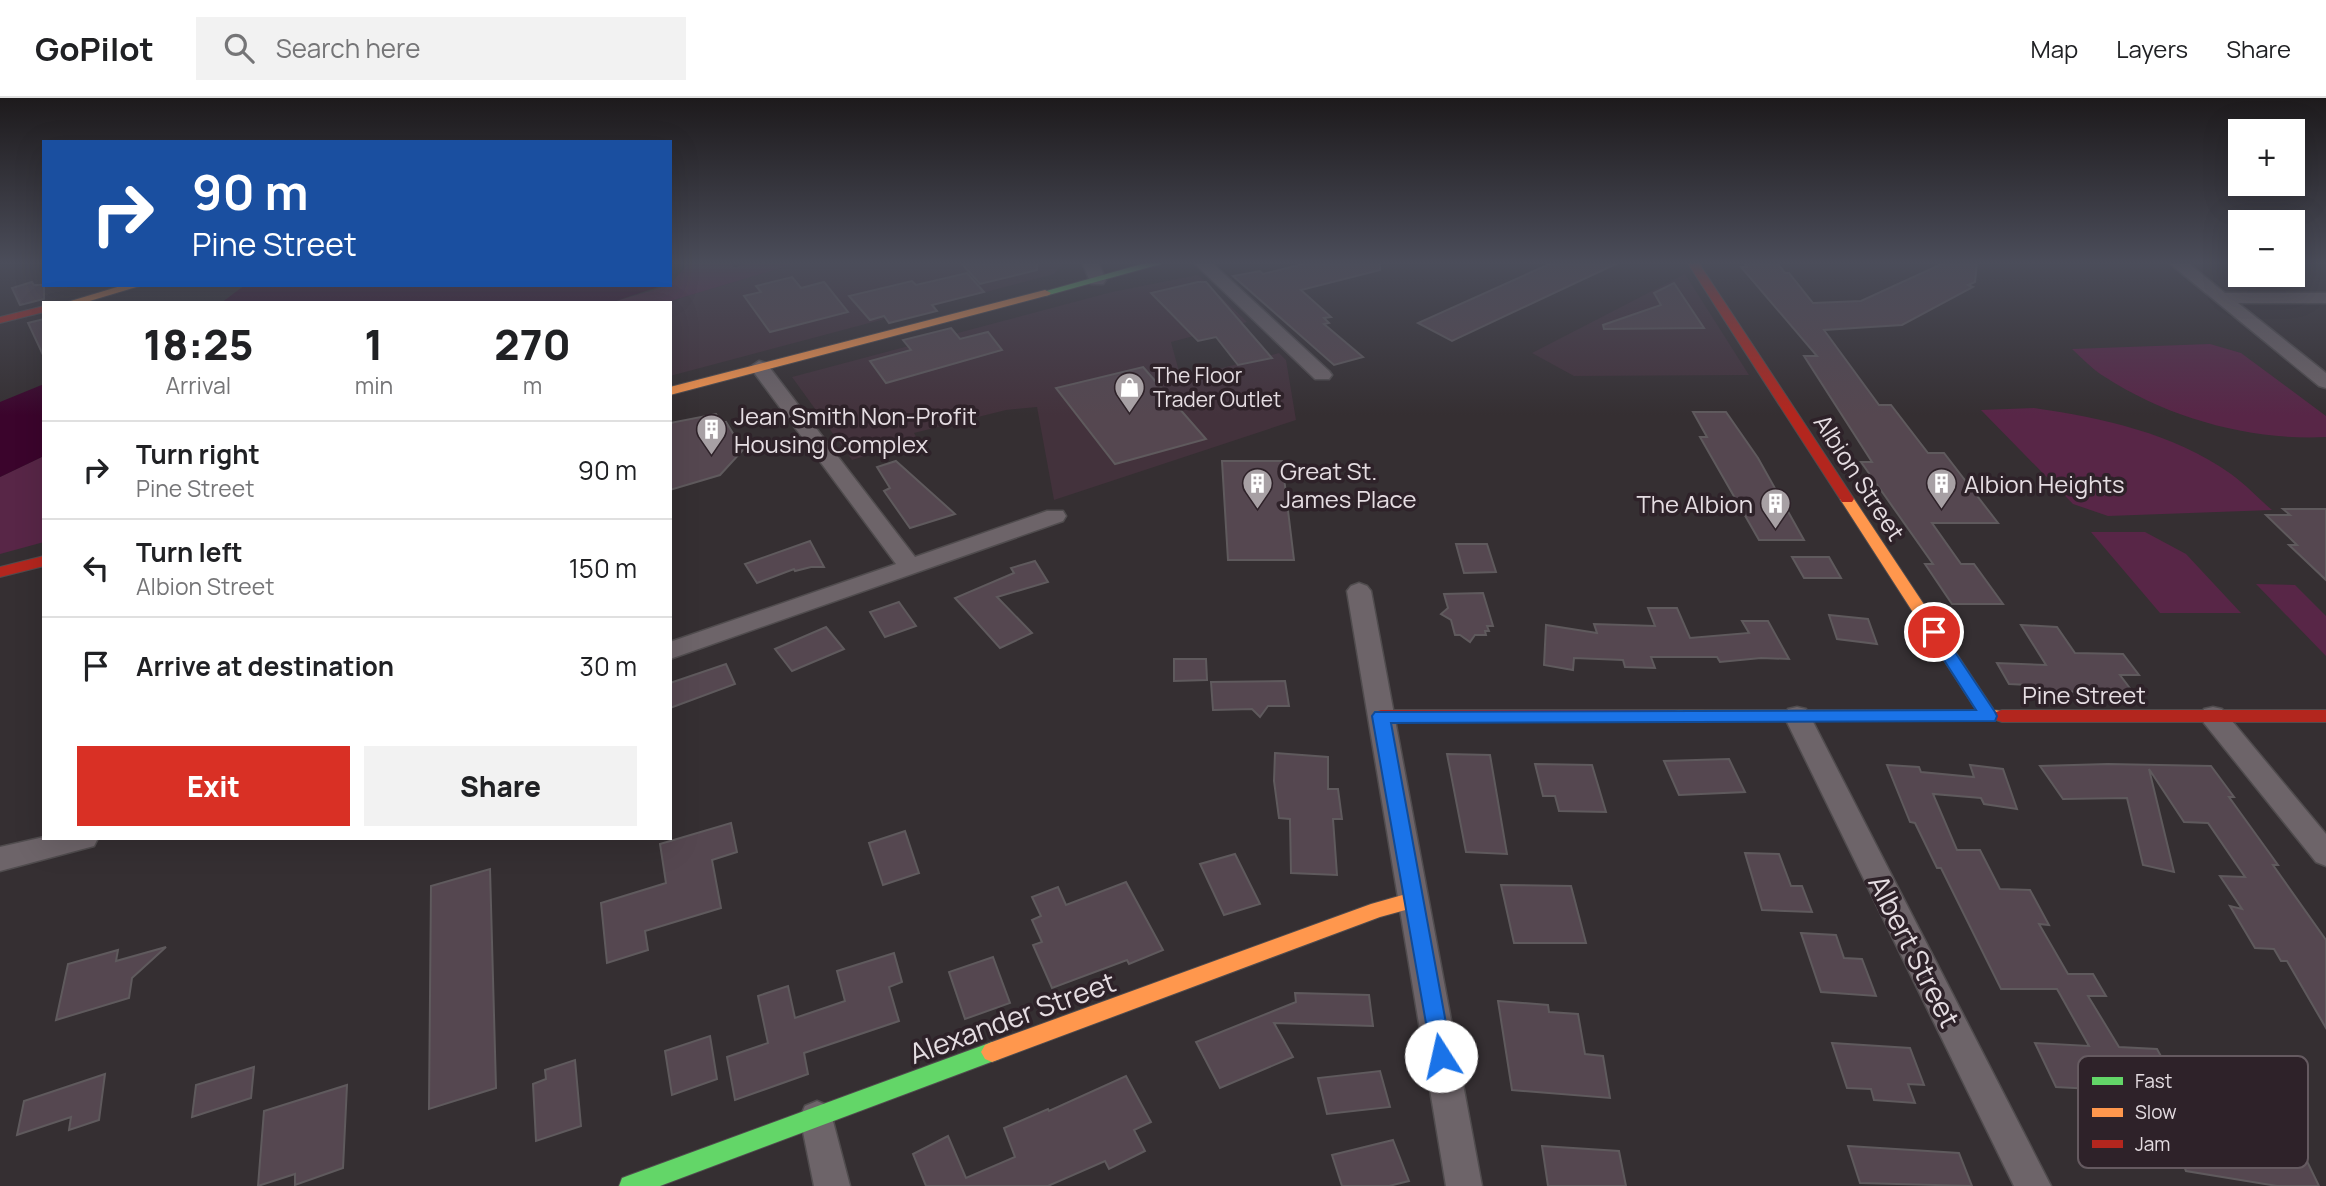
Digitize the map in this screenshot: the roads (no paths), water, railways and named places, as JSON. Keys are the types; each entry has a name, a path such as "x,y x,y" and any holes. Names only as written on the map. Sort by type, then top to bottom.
{"street":[{"path":"0,320 29,313"},
{"path":"672,390 971,313"},
{"path":"1255,313 1322,375"},
{"name":"Albion Street","path":"1725,313 1989,716"},
{"path":"2239,313 2326,382"},
{"path":"759,368 909,567"},
{"path":"672,650 1055,516"},
{"path":"0,572 42,562"},
{"path":"1359,591 1464,1186"},
{"name":"Pine Street","path":"1381,716 2326,716"},
{"name":"Albert Street","path":"1797,716 2033,1186"},
{"path":"2213,716 2326,854"},
{"path":"0,859 77,840"},
{"name":"Alexander Street","path":"630,1186 1378,910 1413,900"},
{"path":"817,1117 832,1186"}],"place":[{"name":"The Floor Trader Outlet","path":"1130,414"},
{"name":"Jean Smith Non-Profit Housing Complex","path":"711,456"},
{"name":"Albion Heights","path":"1941,510"},
{"name":"Great St. James Place","path":"1257,511"},
{"name":"The Albion","path":"1776,530"}]}
